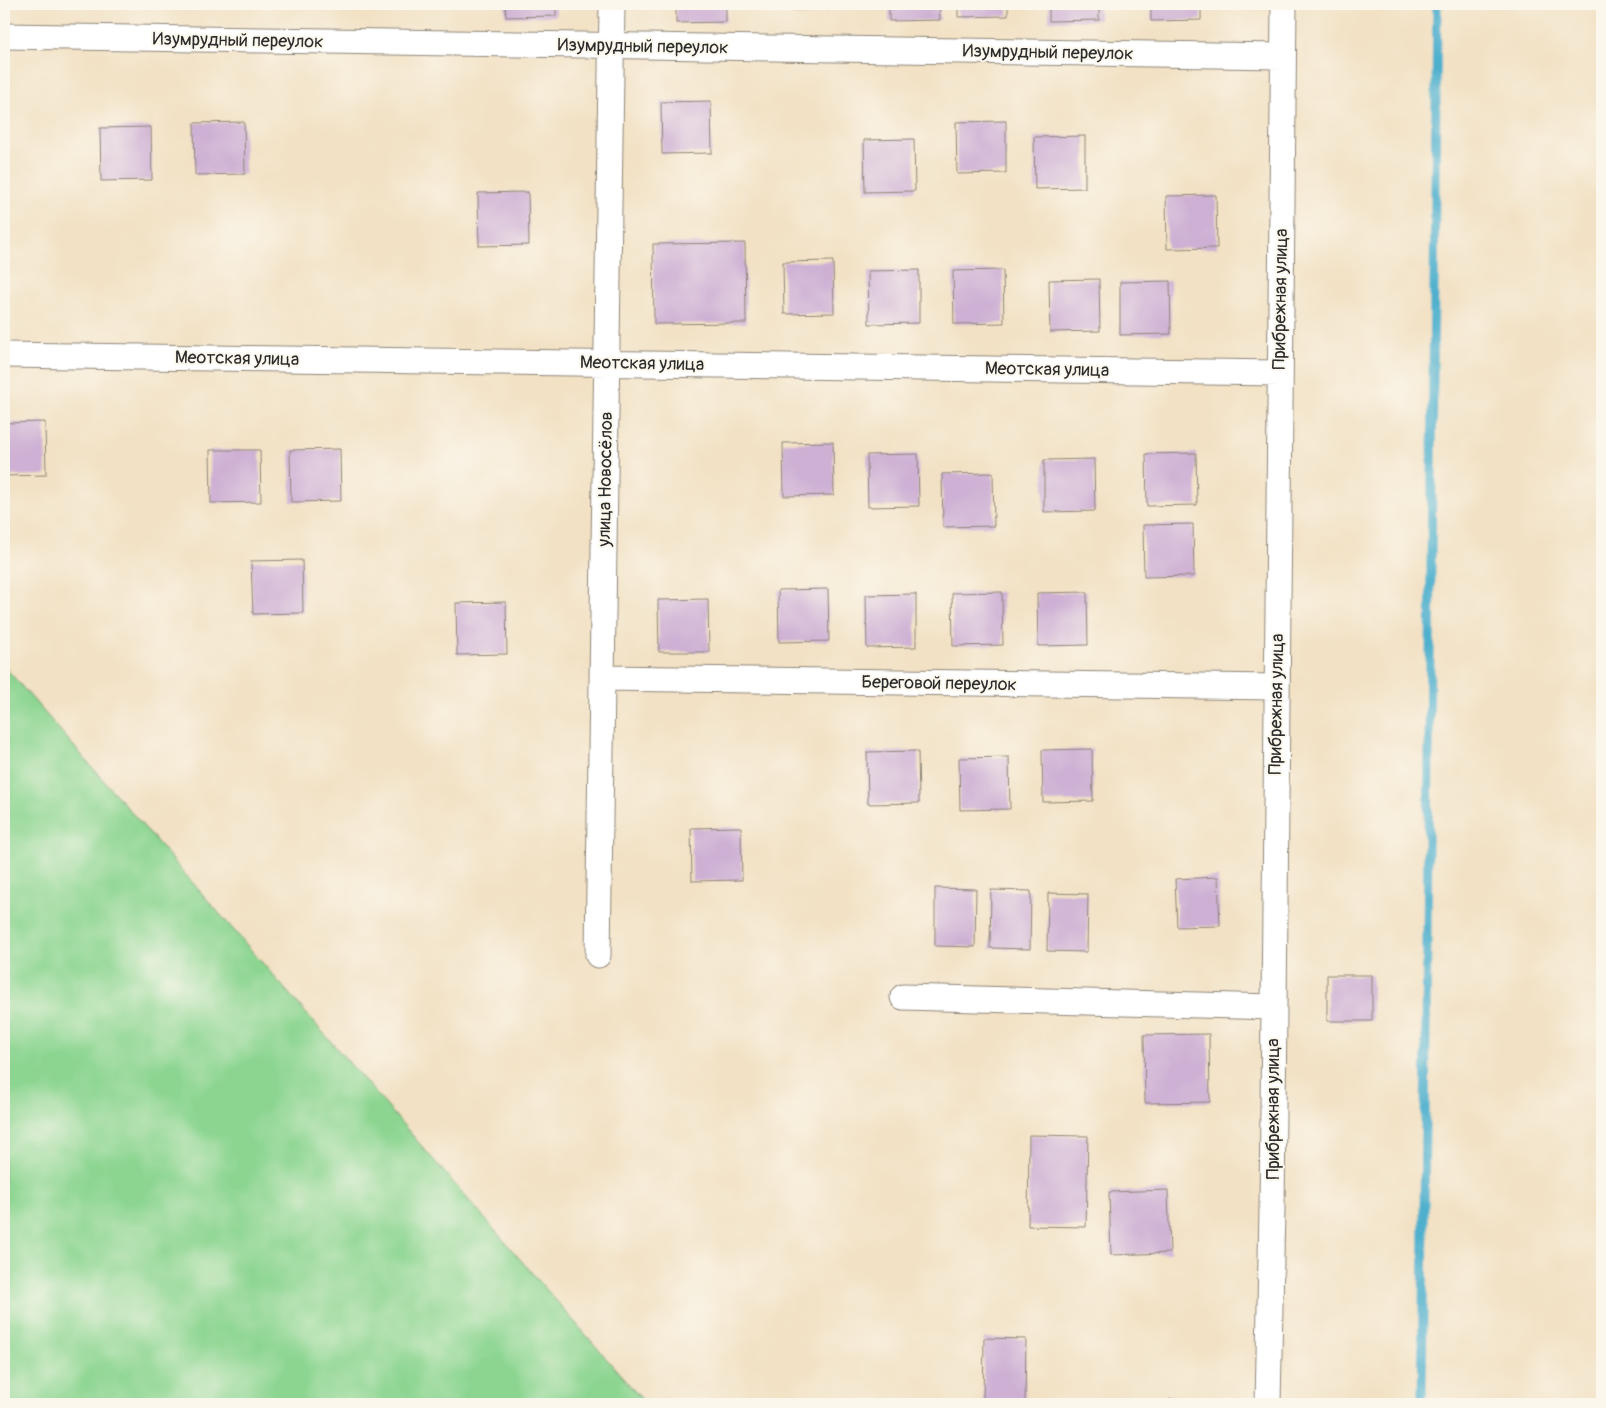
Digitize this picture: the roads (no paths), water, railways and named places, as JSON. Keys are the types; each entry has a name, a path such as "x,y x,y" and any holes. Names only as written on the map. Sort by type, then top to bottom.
{"street":[{"name":"улица Новосёлов","path":"598,955 612,4"},
{"name":"Прибрежная улица","path":"1268,1404 1284,4"},
{"name":"Изумрудный переулок","path":"4,36 1283,56"},
{"name":"Меотская улица","path":"4,355 1280,372"},
{"name":"Береговой переулок","path":"602,678 1276,687"},
{"path":"903,997 1274,1007"}],"waterway":[{"path":"1422,1404 1437,4"}]}
